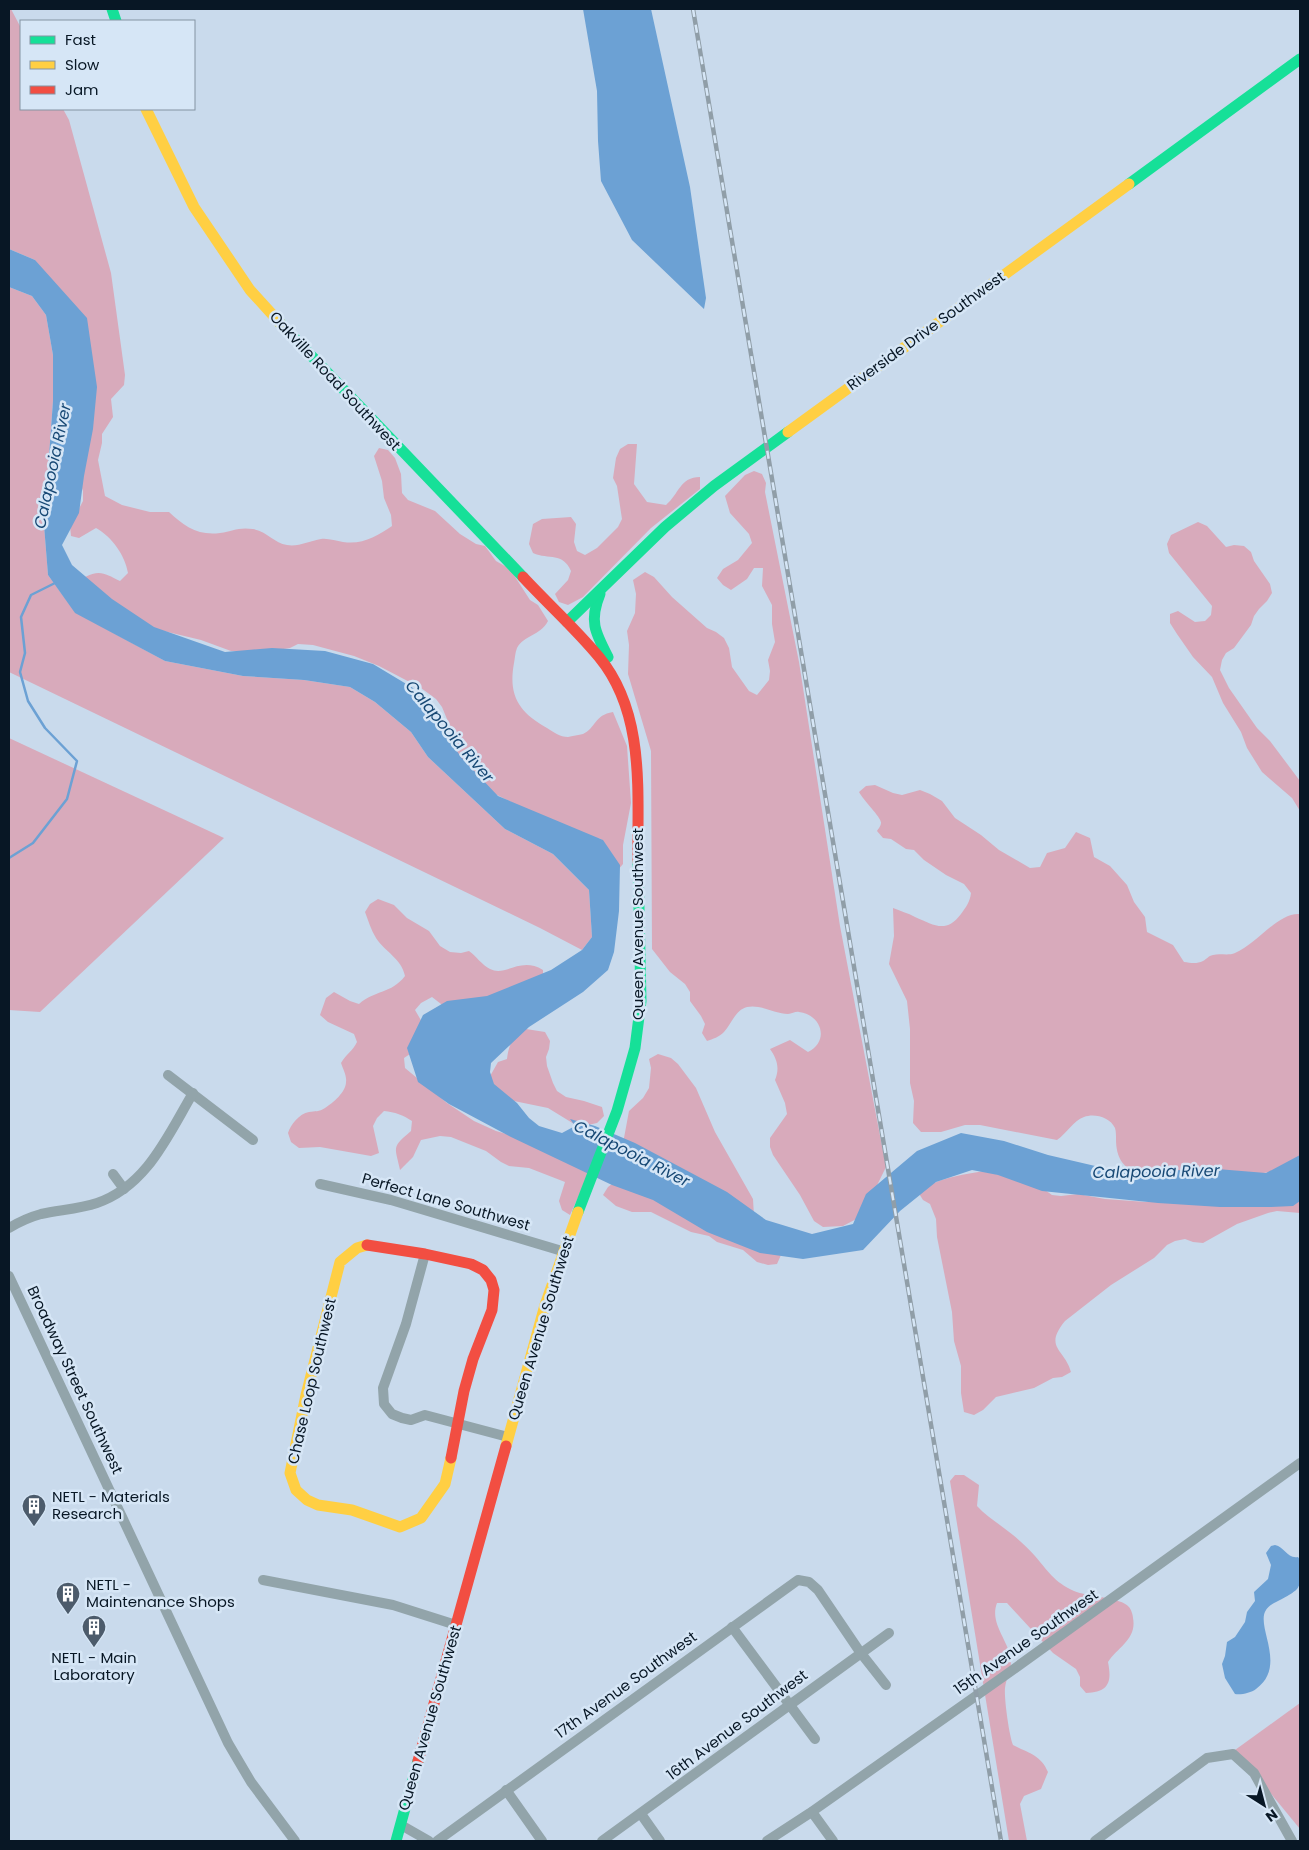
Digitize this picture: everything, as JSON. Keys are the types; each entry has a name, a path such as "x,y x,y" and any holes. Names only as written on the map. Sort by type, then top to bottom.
{"main road":[{"name":"Riverside Drive Southwest","path":"567,622 665,527 714,486 1300,59"},
{"name":"Oakville Road Southwest","path":"146,110 194,207 227,258 256,296 472,525 567,622"},
{"path":"603,587 595,604 593,622 597,639 608,656 613,677"},
{"name":"Queen Avenue Southwest","path":"396,1841 536,1336 562,1251 615,1119 628,1078 636,1043 640,1014 638,760 633,726 613,677 599,657 567,622"},
{"name":"Chase Loop Southwest","path":"367,1245 425,1254 471,1264 484,1270 491,1280 494,1300 464,1391 459,1424 445,1484 421,1518 400,1527 352,1510 318,1505 308,1500 296,1490 290,1473 306,1395 340,1262 357,1248 367,1245"}],"street":[{"path":"168,1075 253,1140"},
{"path":"9,1228 40,1214 96,1203 113,1196 134,1182 153,1161 193,1093"},
{"path":"113,1174 124,1189"},
{"name":"Perfect Lane Southwest","path":"320,1184 391,1200 562,1251"},
{"path":"425,1254 406,1324 383,1388 384,1404 392,1414 402,1418 411,1420 426,1415 508,1437"},
{"name":"Broadway Street Southwest","path":"9,1276 228,1743 250,1782 295,1841"},
{"name":"15th Avenue Southwest","path":"767,1841 812,1812 1007,1674 1300,1463"},
{"path":"263,1580 393,1605 456,1625"},
{"name":"17th Avenue Southwest","path":"436,1841 798,1580 809,1582 818,1590 860,1652 886,1685"},
{"path":"732,1627 815,1739"},
{"name":"16th Avenue Southwest","path":"602,1841 888,1633"},
{"path":"1095,1841 1207,1758 1233,1754 1254,1772 1292,1841"},
{"path":"506,1790 542,1841"},
{"path":"812,1812 833,1841"},
{"path":"641,1814 660,1841"},
{"path":"400,1825 429,1841"}],"shaded area":[{"path":"9,9 11,9 20,26 20,110 64,110 69,120 111,273 125,375 124,385 111,399 113,417 102,434 98,460 105,496 122,505 150,512 169,512 186,526 205,533 220,533 243,528 263,532 282,544 300,545 324,539 350,543 357,542 375,536 392,526 391,515 384,498 382,481 374,456 379,448 388,450 395,458 401,474 402,493 408,500 435,511 460,534 476,544 485,546 496,561 510,569 530,600 538,605 548,621 541,630 524,640 516,650 513,675 514,694 529,716 559,735 568,737 583,734 602,716 613,712 627,746 631,803 623,845 623,864 617,871 612,854 601,839 575,834 495,794 455,751 449,724 442,707 436,699 421,688 379,666 354,656 313,645 298,644 290,648 271,651 231,651 201,640 151,628 134,621 85,577 99,573 120,581 128,573 121,553 107,536 96,528 79,538 71,536 70,526 83,501 79,463 35,260 9,249"},
{"path":"9,287 32,296 46,315 53,355 53,401 44,525 48,575 75,612 165,661 243,676 304,680 350,687 375,702 411,732 428,757 505,829 553,854 589,890 592,937 582,950 9,672"},
{"path":"628,444 637,444 634,484 647,502 666,505 684,483 693,478 700,477 700,489 651,528 583,597 568,605 559,602 555,594 568,580 571,571 568,565 560,559 533,553 529,544 533,524 542,519 571,517 576,524 574,542 577,551 585,555 597,548 618,527 622,519 617,486 613,478 616,458 620,449"},
{"path":"754,471 762,474 766,483 765,492 799,662 840,926 886,1167 862,1216 843,1226 823,1227 814,1221 800,1195 773,1155 770,1147 770,1138 787,1114 785,1103 775,1080 777,1064 770,1049 790,1040 808,1052 815,1047 821,1035 817,1022 812,1017 799,1012 783,1014 752,1006 739,1011 722,1034 707,1041 702,1033 705,1024 690,1001 690,992 685,984 670,972 652,949 651,751 628,674 629,645 627,631 635,613 636,594 633,580 645,572 654,577 672,597 707,628 724,638 729,648 732,667 749,691 757,695 769,680 768,660 775,642 772,624 772,605 762,586 763,568 754,568 747,579 731,590 717,578 723,569 738,560 752,543 749,534 730,513 725,496 745,475"},
{"path":"1198,522 1207,526 1226,547 1234,545 1244,546 1251,552 1254,561 1270,584 1272,593 1254,616 1251,625 1234,648 1226,653 1220,670 1229,688 1257,728 1270,741 1300,781 1300,811 1292,798 1262,772 1223,703 1212,677 1193,657 1170,623 1170,614 1178,611 1195,622 1205,621 1211,615 1212,606 1169,553 1167,544 1171,535"},
{"path":"9,738 224,838 40,1012 9,1010"},
{"path":"875,785 902,795 920,790 930,794 942,801 955,818 981,835 999,850 1030,868 1040,867 1047,853 1065,848 1076,832 1090,838 1094,857 1110,866 1127,885 1134,902 1145,917 1147,932 1173,945 1184,962 1198,963 1213,955 1235,953 1251,943 1275,923 1292,915 1300,914 1300,1161 1287,1170 1263,1173 1141,1174 1125,1166 1119,1157 1113,1124 1097,1116 1088,1116 1080,1119 1057,1140 980,1125 965,1125 941,1132 921,1132 913,1123 914,1101 910,1083 910,1029 907,1001 889,964 894,936 893,908 934,925 945,926 961,914 969,902 971,893 964,884 946,875 924,860 914,850 906,849 891,839 883,838 877,831 881,821 859,792 866,786"},
{"path":"378,899 394,905 407,918 429,931 440,946 450,952 461,953 469,951 487,967 496,971 527,965 543,970 543,979 447,1012 432,997 421,1003 415,1010 422,1022 419,1048 404,1058 405,1068 447,1103 474,1121 496,1131 514,1136 589,1173 570,1215 562,1210 559,1201 565,1182 529,1168 509,1166 486,1151 451,1137 440,1136 421,1140 413,1157 400,1170 396,1148 397,1144 411,1131 412,1121 395,1113 384,1111 377,1118 373,1126 379,1153 371,1156 320,1147 299,1148 291,1142 288,1133 296,1120 305,1113 323,1109 341,1093 346,1080 341,1063 357,1042 354,1034 328,1022 320,1015 326,998 334,992 359,1004 371,996 394,986 405,976 397,960 376,938 365,912 370,904"},
{"path":"526,1029 545,1032 550,1041 546,1057 547,1066 557,1091 566,1097 602,1107 604,1116 597,1123 579,1127 548,1108 514,1101 498,1093 489,1078 498,1062 507,1059 512,1041"},
{"path":"658,1054 671,1058 678,1064 696,1088 715,1132 753,1199 754,1216 781,1255 777,1264 768,1265 757,1262 743,1250 717,1242 709,1236 691,1232 651,1212 632,1212 616,1206 603,1195 608,1187 616,1181 629,1111 643,1098 649,1088 651,1068 649,1059"},
{"path":"984,1171 1038,1185 1052,1195 1061,1196 1078,1194 1105,1199 1146,1202 1300,1196 1300,1213 1277,1211 1268,1213 1237,1224 1203,1243 1185,1239 1167,1245 1154,1258 1111,1285 1065,1321 1056,1337 1056,1343 1071,1372 1062,1377 1053,1378 1034,1388 996,1397 983,1410 974,1415 964,1412 961,1393 961,1366 954,1341 952,1312 937,1237 936,1219 930,1204 923,1200 918,1192 941,1180"},
{"path":"955,1475 964,1475 979,1485 977,1506 1024,1545 1056,1580 1067,1588 1080,1593 1119,1601 1130,1608 1133,1615 1132,1632 1126,1642 1108,1662 1109,1680 1107,1685 1100,1691 1086,1693 1080,1686 1080,1677 1076,1669 1053,1653 1007,1603 997,1603 995,1611 997,1625 1007,1646 1011,1661 1005,1693 1011,1740 1013,1745 1038,1758 1048,1772 1041,1789 1024,1796 1020,1804 1027,1841 1009,1841 950,1481"},
{"path":"1300,1703 1300,1829 1235,1750"}],"water":[{"path":"583,9 651,9 690,187 706,298 704,309 632,240 601,181 597,91"},
{"name":"Calapooia River","path":"9,249 35,260 87,318 97,387 93,429 79,513 62,545 72,565 112,599 154,627 225,652 272,648 325,651 373,664 413,688 461,757 498,796 603,840 620,865 619,911 614,952 608,970 583,992 529,1027 491,1063 490,1072 494,1084 517,1103 529,1118 539,1126 562,1133 575,1126 570,1119 595,1126 635,1143 727,1192 766,1220 812,1234 853,1224 866,1194 917,1151 961,1133 1004,1141 1048,1155 1121,1172 1217,1169 1266,1173 1300,1155 1300,1201 1293,1206 1271,1207 1220,1207 1158,1203 1042,1191 998,1175 972,1170 936,1182 900,1211 863,1250 803,1259 760,1253 707,1232 653,1200 612,1185 511,1137 449,1104 418,1082 407,1048 423,1015 447,1001 487,996 551,970 582,950 592,937 589,890 553,854 505,829 428,757 411,732 375,702 350,687 304,680 243,676 165,661 75,613 48,575 44,525 53,401 53,355 46,315 32,296 9,287"},
{"path":"1275,1545 1289,1555 1298,1557 1300,1560 1299,1586 1292,1593 1266,1610 1264,1626 1269,1647 1270,1669 1265,1680 1251,1692 1235,1694 1225,1678 1222,1664 1227,1642 1235,1637 1245,1622 1247,1612 1255,1601 1254,1592 1268,1579 1271,1565 1266,1553 1271,1546"}],"waterway":[{"path":"9,858 33,843 67,799 77,761 45,728 28,701 20,672 25,653 21,617 31,595 55,583"}],"railway":[{"path":"693,9 1001,1841"}],"traffic: fast":[{"path":"112,9 116,20"},
{"path":"1129,184 1300,59"},
{"path":"280,323 523,577"},
{"path":"567,622 665,527 714,486 788,432"},
{"path":"600,594 594,619 597,633 608,657"},
{"path":"578,1212 617,1111 635,1048 641,1001 638,862"},
{"path":"396,1841 418,1761"}],"traffic: slow":[{"path":"146,110 194,207 250,290 280,323"},
{"path":"788,432 1129,184"},
{"path":"506,1446 545,1305 578,1212"},
{"path":"367,1245 357,1248 340,1262 306,1395 290,1473 296,1490 307,1500 318,1505 352,1510 400,1527 421,1518 445,1484 451,1458"}],"traffic: jam":[{"path":"523,577 599,657 614,679 625,703 636,755 638,862"},
{"path":"367,1245 425,1254 471,1264 483,1270 491,1280 494,1290 492,1310 473,1359 464,1391 451,1458"},
{"path":"418,1761 506,1446"}],"place":[{"name":"NETL - Materials Research","path":"34,1527"},
{"name":"NETL - Maintenance Shops","path":"68,1615"},
{"name":"NETL - Main Laboratory","path":"94,1648"}]}
